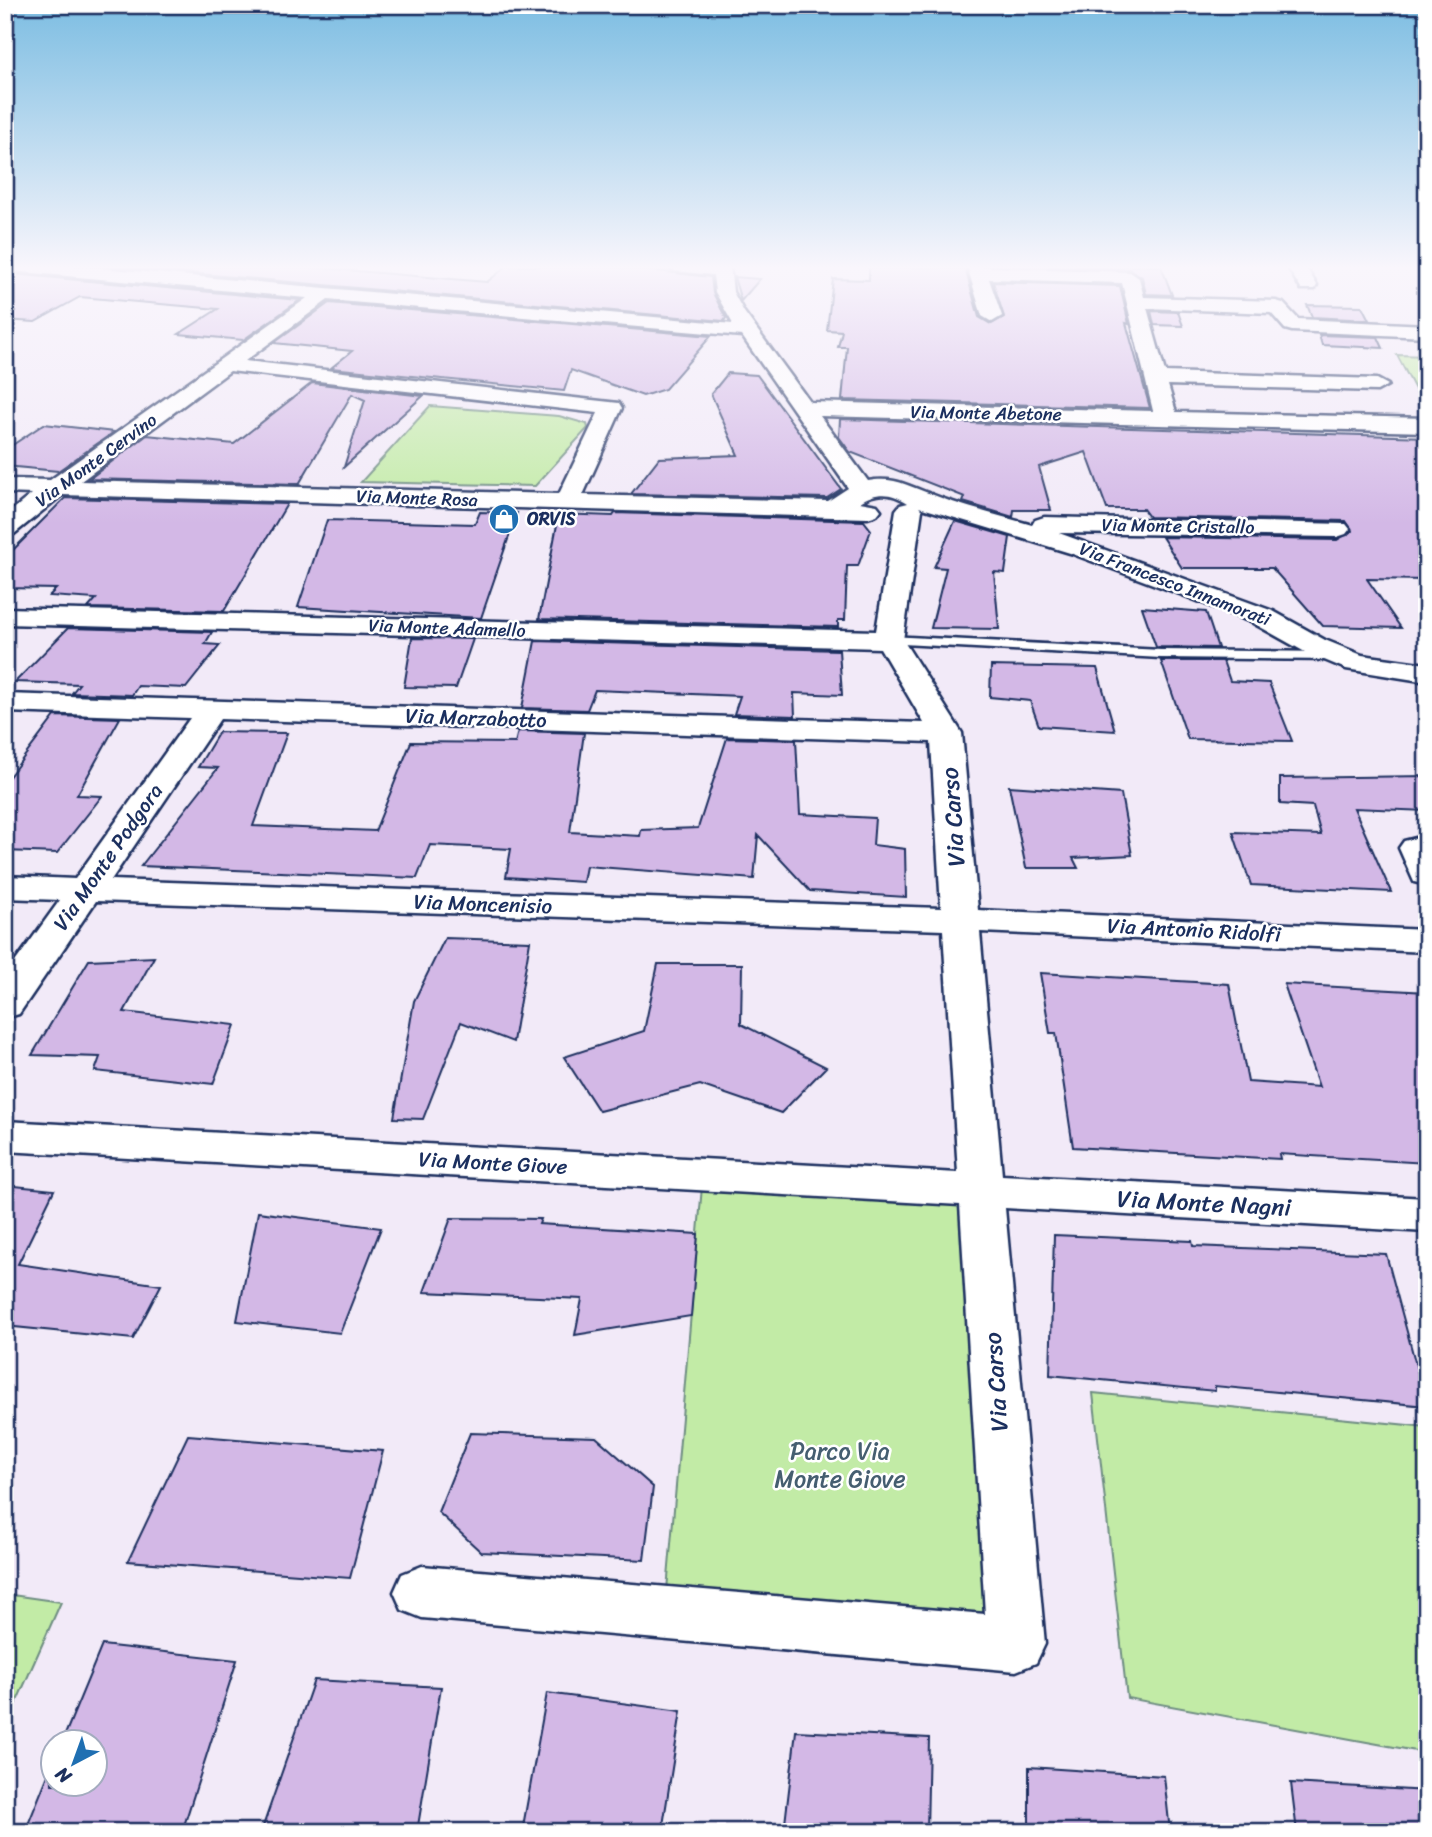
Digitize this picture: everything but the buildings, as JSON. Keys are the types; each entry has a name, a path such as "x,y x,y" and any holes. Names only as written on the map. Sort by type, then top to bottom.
{"street":[{"name":"Via Monte Cervino","path":"5,529 55,488 246,352"},
{"name":"Via Francesco Innamorati","path":"763,352 844,463 866,502 915,504 1020,529 1119,561 1249,611 1336,656 1378,668 1427,673"},
{"path":"1148,352 1166,417"},
{"path":"228,365 611,408 567,503"},
{"path":"1155,378 1377,385"},
{"name":"Via Monte Abetone","path":"805,409 1427,425"},
{"name":"Via Francesco Innamorati","path":"844,463 891,486 910,491 915,504"},
{"name":"Via Monte Rosa","path":"5,486 828,510 866,502"},
{"path":"891,486 866,502 902,543"},
{"path":"889,640 902,543 915,504"},
{"name":"Via Monte Cristallo","path":"1020,529 1053,524 1337,529"},
{"name":"Via Monte Adamello","path":"5,616 889,640"},
{"name":"Via Carso","path":"422,1592 1016,1644 946,733 889,640"},
{"name":"Via Marzabotto","path":"5,703 946,733"},
{"name":"Via Monte Podgora","path":"5,1005 212,709"},
{"name":"Via Moncenisio","path":"5,887 961,920"},
{"name":"Via Antonio Ridolfi","path":"961,920 1427,941"},
{"name":"Via Monte Giove","path":"5,1136 981,1190"},
{"name":"Via Monte Nagni","path":"981,1190 1427,1215"}],"lane":[{"path":"889,640 1161,654 1336,656"}],"green space":[{"path":"1397,355 1427,356 1427,412"},
{"path":"430,406 559,416 587,424 588,428 535,486 361,482"},
{"name":"Parco Via Monte Giove","path":"703,1175 981,1190 1016,1644 665,1613"},
{"path":"1093,1393 1427,1427 1427,1753 1127,1698"},
{"path":"5,1594 61,1602 5,1728"}],"place":[{"name":"ORVIS","path":"504,519"}]}
